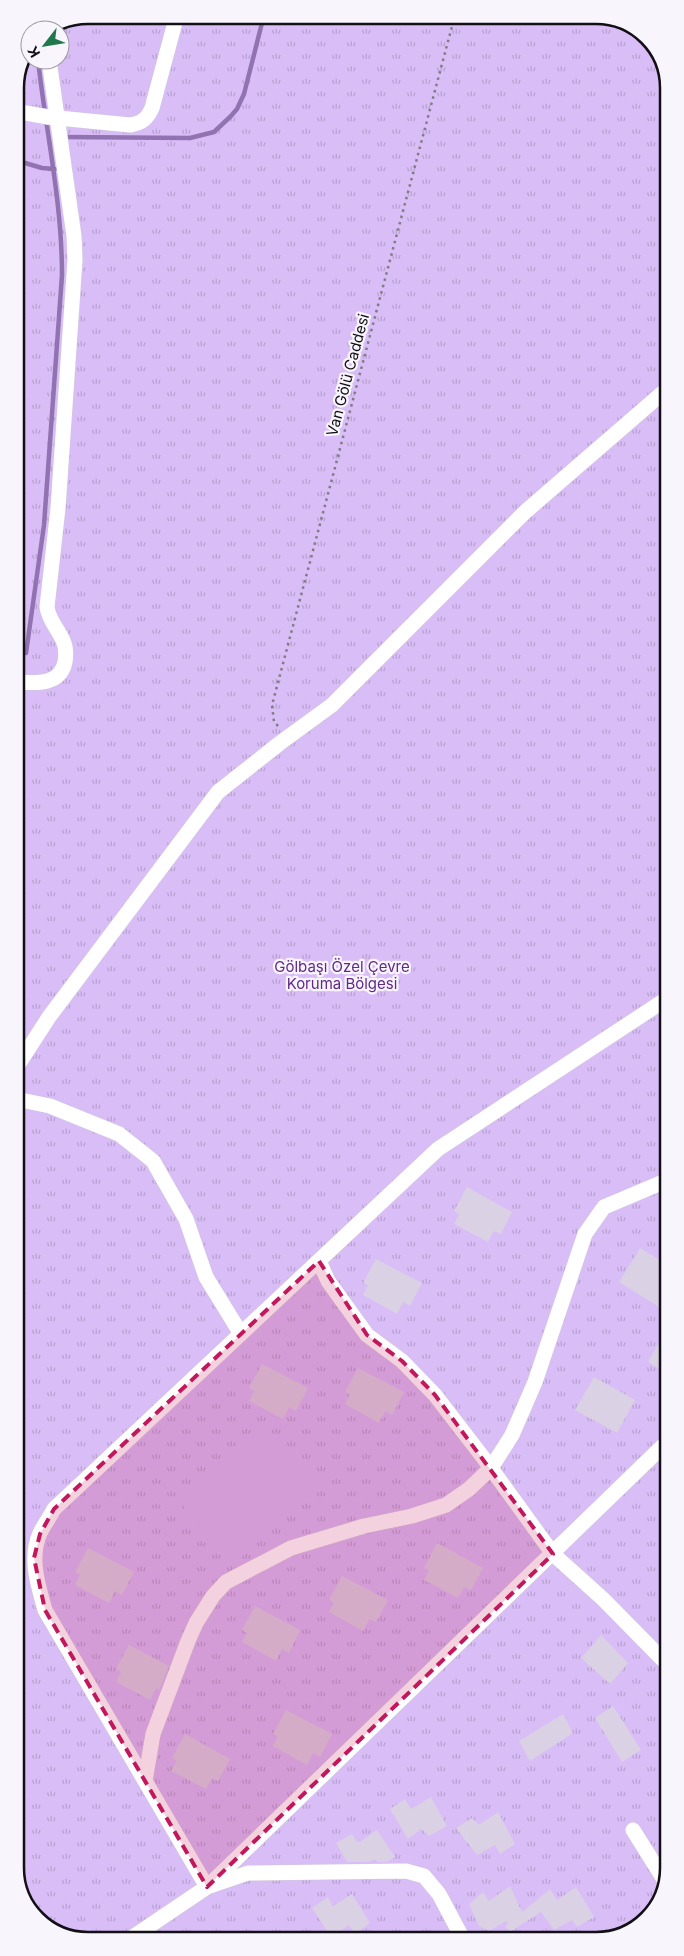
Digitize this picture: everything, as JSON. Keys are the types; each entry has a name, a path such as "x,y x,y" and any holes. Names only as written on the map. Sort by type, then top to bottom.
{"street":[{"path":"24,114 53,125 141,123 148,116 152,108 175,24"},
{"path":"24,682 51,681 60,675 66,658 64,642 48,616 47,607 58,508 75,283 74,236 53,125 50,70"},
{"path":"24,1056 49,1017 218,792 286,738 332,705 525,512 660,395"},
{"path":"207,1887 45,1610 36,1581 34,1558 40,1534 54,1509 438,1149 660,1003"},
{"path":"24,1101 50,1106 119,1134 153,1161 186,1219 206,1277 242,1334"},
{"path":"144,1781 153,1734 188,1641 196,1623 213,1596 226,1582 290,1548 364,1526 412,1516 446,1505 469,1489 491,1468 512,1436 535,1382 585,1234 594,1219 604,1207 660,1183"},
{"path":"319,1261 328,1281 367,1334 418,1376 491,1468 553,1554 603,1599 660,1657"},
{"path":"140,1932 207,1887 660,1449"},
{"path":"632,1830 660,1873"},
{"path":"207,1887 248,1873 406,1871 424,1876 434,1888 460,1932"}],"path":[{"name":"Van Gölü Caddesi","path":"286,738 274,722 272,705 453,24"}],"highlighted area":[{"path":"319,1261 367,1335 402,1361 435,1395 553,1554 207,1887 45,1610 34,1558 40,1534 54,1509"}],"green space":[{"name":"Gölbaşı Özel Çevre Koruma Bölgesi","path":"87,24 601,24 621,29 635,37 650,52 658,71 660,79 660,1877 654,1897 647,1907 632,1922 613,1930 605,1932 83,1932 63,1927 45,1916 34,1904 26,1885 24,1877 24,83 26,71 70,70 70,26"},
{"path":"257,1426 314,1481 239,1560 182,1505"}],"building":[{"path":"467,1187 512,1212 501,1234 494,1231 488,1242 454,1224 459,1214 454,1211"},
{"path":"640,1248 660,1260 660,1308 619,1282"},
{"path":"376,1259 422,1283 410,1306 403,1302 397,1314 363,1295 368,1285 363,1283"},
{"path":"660,1341 660,1369 648,1362"},
{"path":"262,1364 308,1388 296,1411 289,1407 283,1419 249,1401 254,1391 249,1388"},
{"path":"358,1368 404,1392 392,1415 385,1411 379,1423 345,1404 350,1395 345,1392"},
{"path":"594,1377 635,1400 617,1433 575,1410"},
{"path":"437,1543 483,1568 471,1590 464,1587 458,1598 424,1580 429,1570 424,1568"},
{"path":"88,1548 134,1572 122,1595 115,1591 109,1603 75,1585 80,1575 75,1572"},
{"path":"342,1576 388,1600 376,1622 369,1619 363,1631 329,1612 334,1602 329,1600"},
{"path":"255,1606 300,1630 289,1653 282,1649 276,1661 242,1642 247,1633 242,1630"},
{"path":"601,1635 628,1663 610,1684 581,1658"},
{"path":"129,1645 169,1666 159,1690 156,1688 150,1700 116,1682 121,1672 116,1669"},
{"path":"613,1706 641,1750 622,1762 595,1718"},
{"path":"286,1710 332,1734 320,1757 313,1753 307,1765 273,1746 278,1736 273,1734"},
{"path":"563,1714 573,1733 530,1761 519,1741"},
{"path":"185,1734 230,1759 218,1781 212,1778 206,1789 171,1771 177,1761 172,1758"},
{"path":"431,1797 447,1826 429,1836 421,1829 408,1839 390,1809 405,1799 411,1809"},
{"path":"498,1812 515,1844 500,1854 495,1845 477,1855 456,1828 472,1818 479,1825"},
{"path":"377,1830 395,1857 387,1862 377,1862 376,1859 369,1862 347,1862 336,1843 352,1834 358,1843"},
{"path":"510,1886 522,1912 550,1889 557,1900 576,1887 594,1917 577,1927 572,1920 554,1930 541,1912 510,1932 505,1926 508,1924 506,1921 489,1931 479,1926 469,1904 483,1892 489,1901"},
{"path":"352,1894 370,1923 358,1932 354,1932 349,1925 338,1932 328,1932 312,1908 328,1897 333,1906"}],"waterway":[{"path":"62,137 190,138 214,132 237,109 244,94 262,24"},
{"path":"26,653 44,525 62,275 57,194 39,70"},
{"path":"24,163 42,168 55,169"}]}
